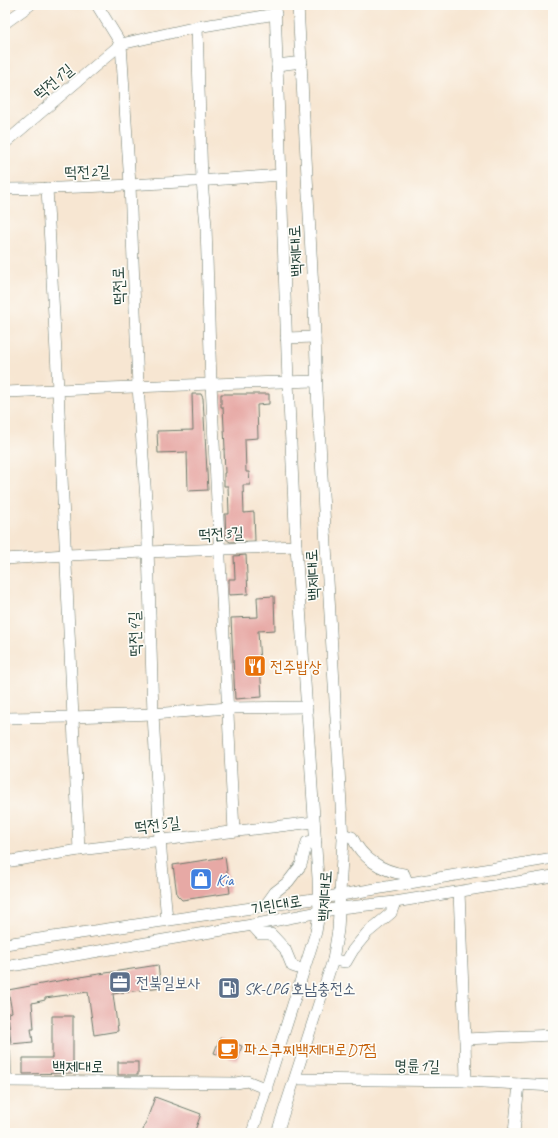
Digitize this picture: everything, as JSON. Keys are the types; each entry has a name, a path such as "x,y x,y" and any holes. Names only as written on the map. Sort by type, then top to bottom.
{"street":[{"path":"5,23 30,5"},
{"path":"97,5 122,44"},
{"name":"백제대로","path":"277,1133 333,960 340,908 342,834 316,381 302,62 298,5"},
{"name":"떡전1길","path":"5,143 122,44 276,9"},
{"name":"백제대로","path":"252,1133 316,932 319,913 316,840 296,546 288,382 280,175 276,9"},
{"path":"196,27 202,181 206,226 212,384 234,831"},
{"name":"떡전2길","path":"122,44 130,185"},
{"path":"277,65 302,62"},
{"name":"떡전2길","path":"5,189 130,185 280,175"},
{"name":"떡전로","path":"130,185 138,386 147,514 148,552"},
{"name":"떡전2길","path":"47,188 58,389"},
{"path":"286,338 315,337"},
{"path":"5,392 138,386 316,381"},
{"path":"58,389 79,850"},
{"name":"떡전3길","path":"5,559 66,555 296,546"},
{"name":"떡전4길","path":"148,552 153,714 160,840 167,920"},
{"path":"5,718 153,714 228,708 307,707"},
{"name":"떡전5길","path":"5,862 79,850 314,822"},
{"path":"342,834 352,837 356,845 365,856 378,866 395,873 404,874 408,884"},
{"path":"265,906 275,892 288,882 301,865 307,842 316,840"},
{"name":"기린대로","path":"5,944 340,895 553,858"},
{"name":"기린대로","path":"5,968 319,913 340,908 395,902 553,876"},
{"path":"459,892 466,1081"},
{"path":"333,960 346,962 353,950 367,933 391,913 395,902"},
{"path":"252,925 260,934 270,934 285,949 292,966 304,970"},
{"path":"465,1039 553,1035"},
{"path":"5,1053 6,1081"},
{"name":"명륜1길","path":"295,1079 466,1081 553,1086"},
{"name":"백제대로","path":"6,1081 247,1081 267,1089"},
{"path":"514,1133 519,1084"}],"building":[{"path":"192,394 201,394 203,398 208,490 188,491 187,452 158,453 157,431 193,430"},
{"path":"221,394 269,394 269,404 257,405 258,438 245,439 246,472 249,472 250,485 243,485 244,513 254,512 255,541 230,542 226,539 225,514 229,514 228,486 224,486 225,449"},
{"path":"246,555 248,594 229,595 229,579 235,579 234,556"},
{"path":"274,596 275,630 258,631 262,697 235,699 231,618 258,617 257,597"},
{"name":"Kia","path":"225,857 230,893 182,900 177,895 173,865"},
{"path":"158,965 161,987 113,994 118,1031 94,1035 88,992 45,998 45,1000 32,1003 34,1029 31,1029 33,1042 11,1044 8,1013 12,1012 8,990"},
{"path":"52,1016 73,1016 73,1073 23,1074 23,1058 52,1058"},
{"name":"파스쿠찌백제대로DT점","path":"220,1038 242,1046 237,1061 214,1053"},
{"path":"118,1062 138,1062 138,1075 118,1075"},
{"path":"155,1097 201,1114 194,1133 142,1133"}],"place":[{"name":"전주밥상","path":"255,666"},
{"name":"Kia","path":"201,879"},
{"name":"전북일보사","path":"120,982"},
{"name":"SK-LPG 호남충전소","path":"229,988"},
{"name":"파스쿠찌백제대로DT점","path":"228,1049"}]}
